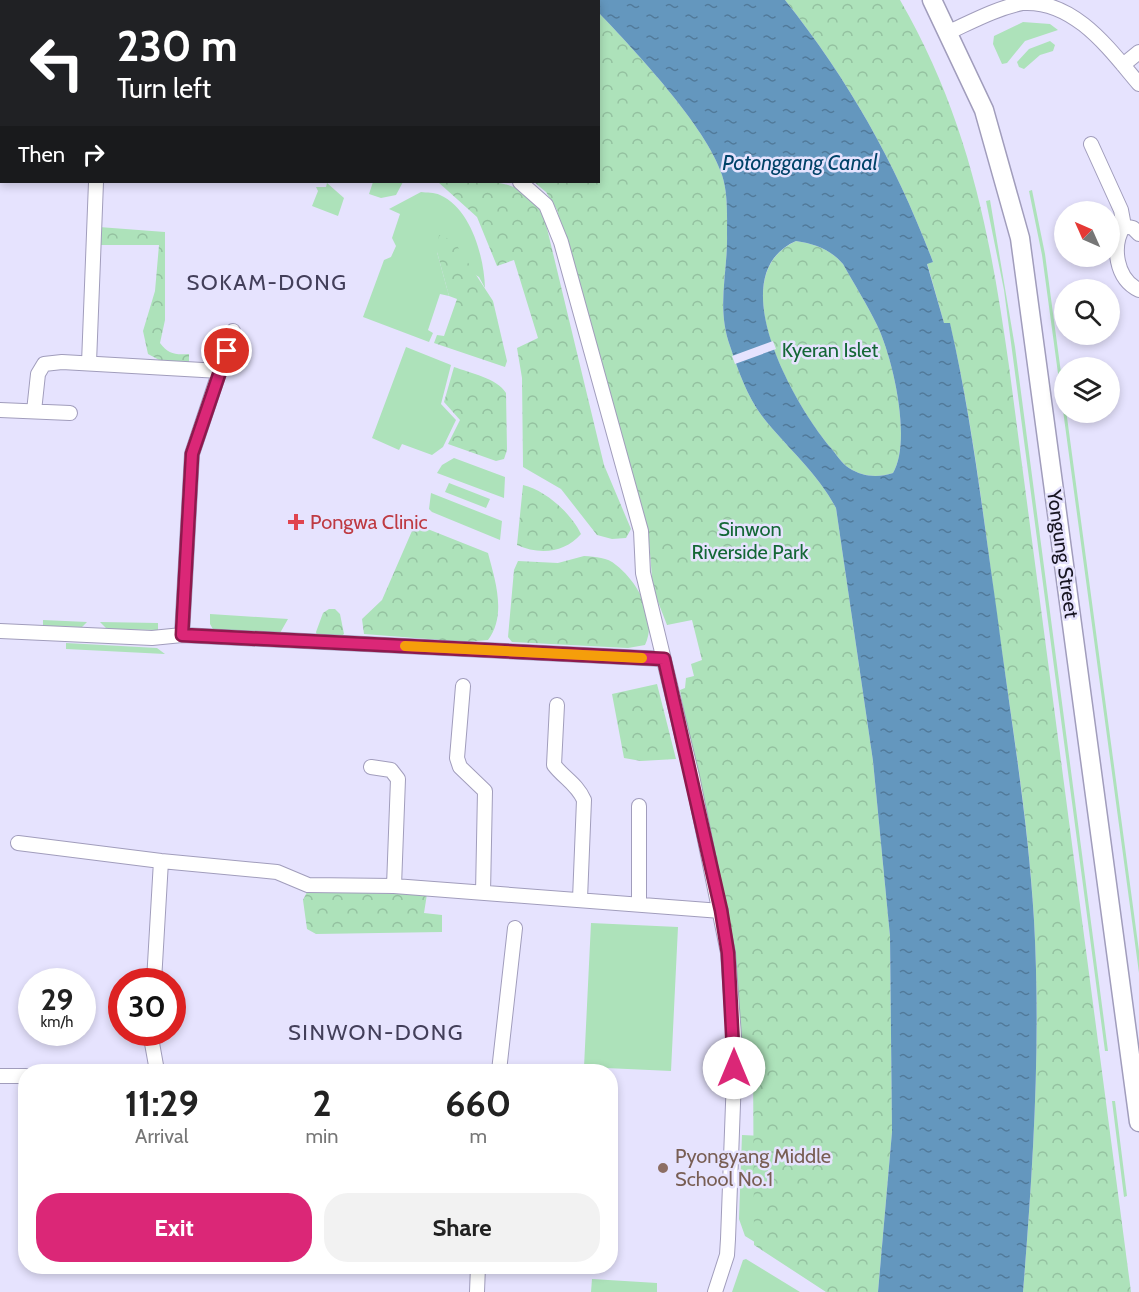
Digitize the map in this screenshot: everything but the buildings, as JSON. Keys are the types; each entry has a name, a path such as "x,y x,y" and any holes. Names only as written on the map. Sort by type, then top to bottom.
{"main road":[{"name":"Yongung Street","path":"932,0 984,110 1020,238 1139,1122"}],"street":[{"path":"949,32 999,10 1025,2 1061,6 1075,13 1139,84"},
{"path":"1123,65 1139,52"},
{"path":"1091,144 1121,210 1124,226 1119,233 1118,261 1123,276 1131,286 1139,290"},
{"path":"88,363 96,183"},
{"path":"521,183 546,205 561,242 641,531 643,573 721,910 728,953 735,1050 726,1255 715,1292"},
{"path":"1124,226 1133,228 1139,234"},
{"path":"182,635 192,454 233,331"},
{"path":"34,411 38,374 44,364 88,363 220,371"},
{"path":"0,410 70,412"},
{"path":"0,631 152,638 182,635 664,659"},
{"path":"463,686 457,758 460,767 485,791 483,893"},
{"path":"557,705 554,765 562,775 578,787 584,800 580,899"},
{"path":"371,767 391,770 398,779 394,885"},
{"path":"639,806 639,904"},
{"path":"18,843 161,861 278,872 308,885 394,885 721,910"},
{"path":"155,968 161,861"},
{"path":"502,1064 515,928"},
{"path":"153,1046 156,1064"},
{"path":"0,1076 18,1076"},
{"path":"477,1292 478,1274"}],"green space":[{"path":"785,0 900,0 943,88 973,177 994,269 1009,366 1131,1292 1023,1292 1035,1106 1037,1013 1034,920 1028,842 1018,764 965,395 950,324 944,323 927,263 933,262 919,226 870,125 809,31"},
{"name":"Sinwon Riverside Park","path":"600,14 686,112 714,156 722,175 726,197 727,248 723,304 726,332 733,355 743,382 762,416 820,483 836,508 873,761 890,936 892,1132 878,1292 826,1292 754,1245 753,1056 742,1055 680,690 685,688 686,678 694,676 691,664 702,660 692,620 667,625 653,589 648,530 557,210 546,192 535,183 600,183"},
{"path":"1023,22 1050,24 1058,30 1025,41 1007,63 1002,64 993,44 994,36"},
{"path":"1050,41 1055,45 1053,51 1040,55 1024,69 1019,67 1017,62 1029,49"},
{"path":"327,183 344,198 338,216 312,206 318,191 316,187 326,187"},
{"path":"373,183 402,183 396,195 381,198 369,194"},
{"path":"439,183 500,183 514,187 526,194 545,220 604,465 631,529 626,538 612,539 597,535 561,489 523,467 522,378 517,348 538,338 514,260 497,266 477,217"},
{"path":"1032,190 1045,254 1054,321 1054,344 1042,255 1029,191"},
{"path":"421,192 438,194 451,202 468,222 482,262 485,288 479,277 437,252 449,296 440,294 428,330 433,333 429,342 363,317 384,260 391,257 396,246 392,238 400,214 389,209"},
{"path":"990,200 1015,347 1108,1051 1105,1051 1004,290 986,201"},
{"path":"99,227 165,232 165,320 160,343 172,353 189,354 189,362 163,362 148,354 143,331 155,291 159,245 99,245"},
{"path":"439,235 454,241 493,301 507,361 505,367 434,343 437,335 444,336 457,299 449,296 437,252"},
{"name":"Kyeran Islet","path":"796,241 822,248 843,264 877,325 894,378 901,421 901,441 893,473 882,476 865,475 844,464 816,429 784,374 764,311 764,282 774,258"},
{"path":"1054,345 1057,345 1059,357 1056,357"},
{"path":"406,347 451,365 441,404 456,420 443,447 432,455 402,444 399,450 372,438"},
{"path":"454,367 496,383 506,393 507,450 504,459 496,461 448,444 460,420 444,402"},
{"path":"1065,423 1068,423 1139,951 1139,973"},
{"path":"454,458 505,477 504,498 437,473 442,465"},
{"path":"449,483 490,499 486,508 445,492"},
{"path":"523,485 557,503 571,518 581,534 567,545 551,550 534,550 517,545"},
{"path":"431,493 502,521 500,540 432,512 429,509"},
{"path":"415,524 488,553 498,597 498,609 494,630 488,640 466,642 364,634 362,619 382,600"},
{"path":"584,556 609,560 632,581 644,601 647,612 649,624 645,645 628,648 512,642 508,637 514,570 518,561 558,563"},
{"path":"329,609 335,609 340,614 344,634 340,637 317,636 316,632 323,613"},
{"path":"210,614 288,619 280,633 214,631 210,624"},
{"path":"43,620 87,622 82,627 43,626"},
{"path":"100,622 158,623 158,630 107,629"},
{"path":"66,643 157,648 165,654 66,649"},
{"path":"657,684 676,759 641,761 624,758 612,694"},
{"path":"307,892 427,894 424,913 442,915 442,932 316,934 307,929 303,900"},
{"path":"591,923 678,927 671,1071 618,1069 618,1064 584,1064"},
{"path":"1112,1101 1115,1101 1127,1196 1124,1197"},
{"path":"742,1135 763,1136 758,1244 745,1236 739,1219"},
{"path":"746,1259 800,1292 732,1292 743,1260"},
{"path":"592,1279 657,1283 657,1292 591,1292"}],"water":[{"name":"Potonggang Canal","path":"600,0 785,0 809,31 870,125 903,191 933,262 927,264 944,323 950,323 971,431 1028,843 1034,920 1037,1013 1033,1153 1023,1292 878,1292 892,1132 890,936 873,761 836,508 820,483 762,416 743,382 726,332 724,318 727,212 722,175 714,156 686,112 600,14","holes":["796,241 827,251 843,264 869,309 883,340 894,378 901,421 901,441 893,473 882,476 865,475 846,466 816,429 800,403 784,373 772,342 764,311 764,282 774,258"]}],"pier":[{"path":"773,341 776,349 735,364 732,356"}],"slow traffic":[{"path":"405,646 642,658"}],"place":[{"name":"Pongwa Clinic","path":"296,522"},
{"name":"Pyongyang Middle School No.1","path":"663,1168"}],"district":[{"name":"SOKAM-DONG","path":"267,282"},
{"name":"SINWON-DONG","path":"376,1032"}],"route":[{"path":"227,351 192,454 182,635 664,659 683,734 721,910 728,953 735,1050 734,1068"}]}
